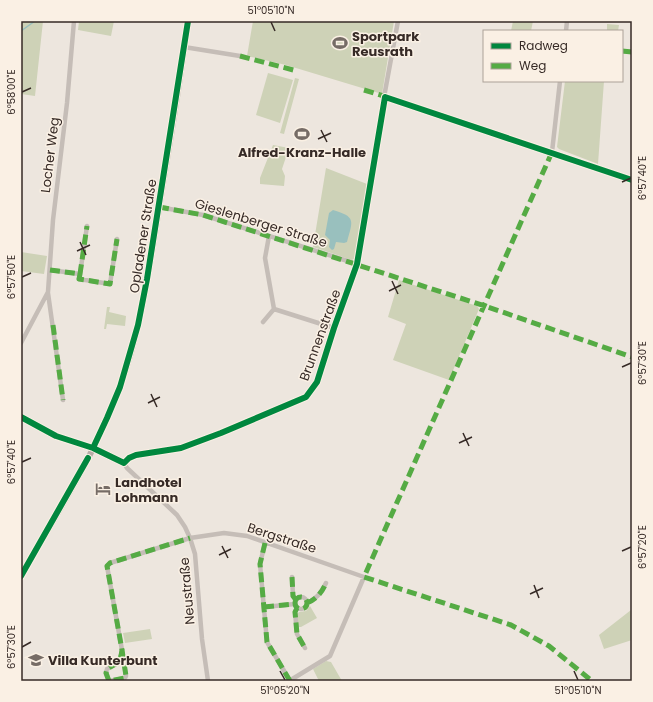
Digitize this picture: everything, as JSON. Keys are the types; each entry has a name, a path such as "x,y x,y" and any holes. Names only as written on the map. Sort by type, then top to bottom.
{"main road":[{"name":"Opladener Straße","path":"21,576 93,448 113,406 132,348 142,308 188,21"}],"street":[{"name":"Locher Weg","path":"63,400 48,292 53,220 67,103 74,21"},
{"path":"382,108 398,21"},
{"path":"184,47 240,56"},
{"path":"552,152 560,82"},
{"name":"Brunnenstraße","path":"124,463 129,458 136,455 181,448 221,433 306,397 317,382 334,328 357,264 378,134"},
{"name":"Gieslenberger Straße","path":"159,207 203,215 357,264"},
{"path":"87,226 79,279 110,284 117,239"},
{"path":"269,236 265,258 274,309"},
{"path":"50,270 80,274"},
{"name":"Locher Weg","path":"21,343 48,292"},
{"path":"263,322 274,309"},
{"path":"274,309 334,328"},
{"name":"Neustraße","path":"21,417 56,436 93,448 124,463 127,468 177,515 185,527 196,554 202,639 208,681"},
{"name":"Bergstraße","path":"122,650 107,566 110,563 190,538 224,533 247,536 364,577 330,656 289,681"},
{"path":"265,543 260,564 267,642 289,681"},
{"path":"292,577 293,596 300,609 304,609 307,603 313,601 322,592 326,583"},
{"path":"305,648 297,634 295,612 296,604 299,598 303,597 306,599 307,603"},
{"path":"264,607 296,604"},
{"path":"122,650 126,676 124,678 109,681 107,678 107,669 117,665 122,650"}],"green space":[{"path":"21,21 43,21 35,96 21,94"},
{"path":"79,21 114,21 111,36 78,30"},
{"name":"Sportpark Reusrath","path":"253,21 394,21 382,94 286,65 247,56"},
{"path":"513,21 533,21 531,30 511,30"},
{"path":"607,24 619,25 618,30 607,30"},
{"path":"268,73 293,80 280,123 256,115"},
{"path":"295,78 299,79 284,134 280,133"},
{"path":"565,82 604,82 598,164 557,147"},
{"path":"273,145 289,148 282,169 285,176 284,186 260,184 260,178"},
{"path":"326,168 367,184 355,258 352,260 313,247"},
{"path":"21,252 47,256 44,274 21,271"},
{"path":"399,280 477,306 479,309 449,380 393,360 406,324 388,317"},
{"path":"107,307 110,307 109,312 126,316 125,326 107,324 106,329 104,329"},
{"path":"310,606 317,618 301,627 298,627 297,614 299,612 306,611"},
{"path":"631,610 632,640 604,649 599,635"},
{"path":"150,629 152,639 125,643 123,633"},
{"path":"326,661 331,662 342,681 319,681 313,669"}],"water":[{"path":"333,210 349,217 351,220 351,229 347,242 336,242 334,249 332,250 329,247 330,240 325,235 329,213"}],"waterway":[{"path":"21,31 35,21"}],"marked path":[{"path":"623,51 632,52"},
{"path":"240,56 297,71"},
{"path":"364,90 387,97"},
{"path":"552,152 364,577 511,625 549,646 592,681"},
{"path":"159,207 203,215 485,306 632,357"},
{"path":"50,270 80,274 87,226"},
{"path":"80,274 79,279 110,284 117,239"},
{"path":"53,325 63,400"},
{"path":"122,650 126,676 125,678 109,681 106,673 107,669 118,662 122,650 107,566 110,563 190,538"},
{"path":"265,543 260,564 267,642 290,681"},
{"path":"292,577 293,596 296,600"},
{"path":"307,603 319,595 326,583"},
{"path":"299,597 303,597 307,603 303,609 299,609 295,605 295,601 299,597"},
{"path":"264,607 295,604"},
{"path":"297,608 295,612 297,634 305,648"}],"cycle path":[{"path":"93,448 120,387 138,325 147,279 188,21"},
{"path":"21,417 56,436 93,448 124,463 129,458 136,455 181,448 221,433 306,397 317,382 334,328 357,264 385,97 632,180"},
{"path":"21,576 88,458"}],"place":[{"name":"Sportpark Reusrath","path":"340,43"},
{"name":"Alfred-Kranz-Halle","path":"302,134"},
{"name":"Landhotel Lohmann","path":"103,489"},
{"name":"Villa Kunterbunt","path":"36,660"}]}
